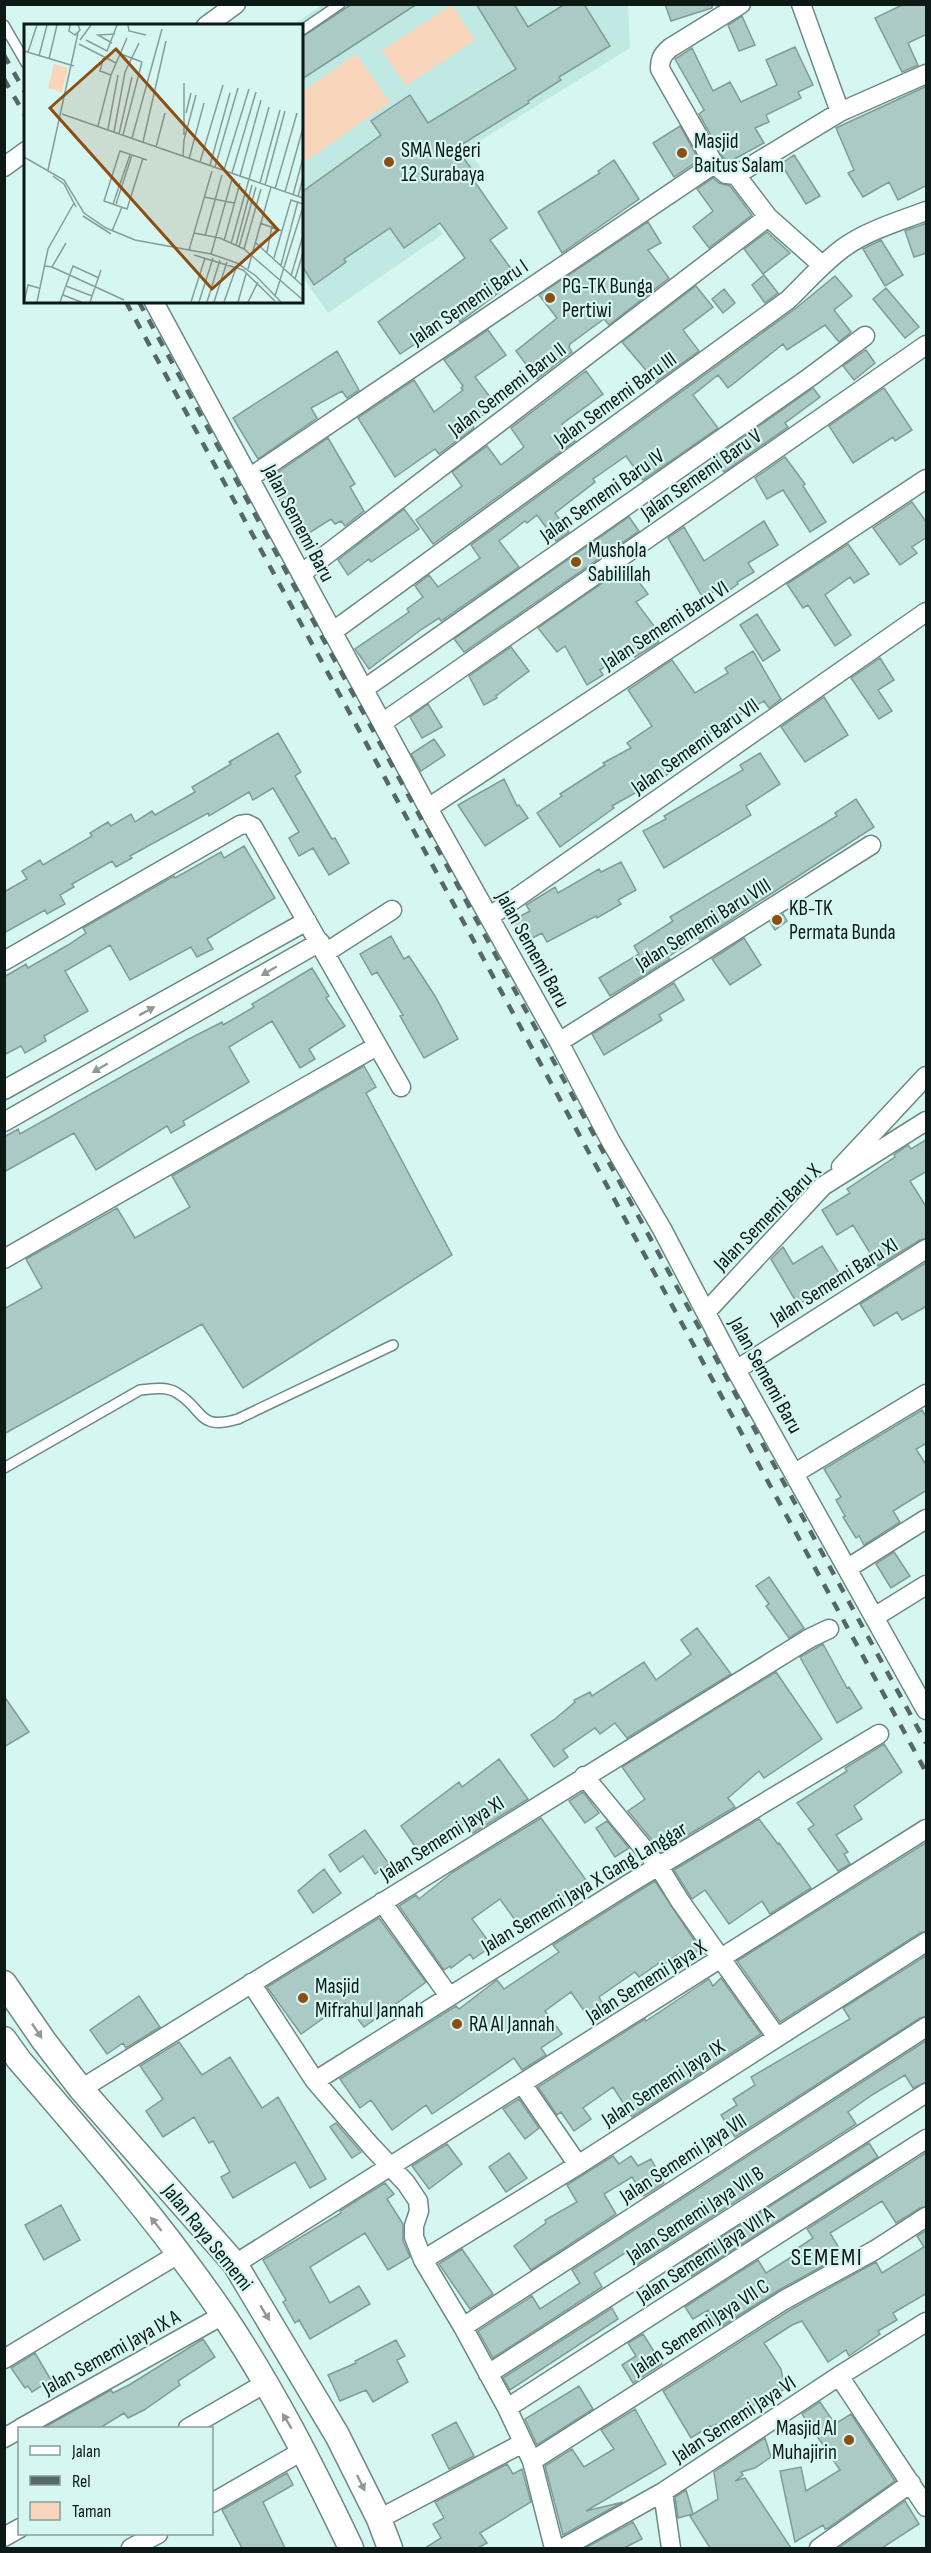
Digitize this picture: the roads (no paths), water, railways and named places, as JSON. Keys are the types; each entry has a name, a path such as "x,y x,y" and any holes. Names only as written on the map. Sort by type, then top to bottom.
{"main road":[{"name":"Jalan Raya Sememi","path":"4,1983 81,2089 236,2264 332,2425 379,2519 390,2548"},
{"name":"Jalan Raya Sememi","path":"4,2039 180,2253 223,2315 304,2450 351,2548"}],"street":[{"path":"209,24 236,4"},
{"path":"741,4 670,48 663,54 660,69 714,164 726,174 736,175 840,111 927,74"},
{"path":"801,4 840,111"},
{"path":"4,167 24,152"},
{"name":"Jalan Sememi Baru I","path":"249,478 714,164"},
{"path":"736,175 768,217 822,265"},
{"name":"Jalan Sememi Baru III","path":"332,632 788,300 822,265 846,246 866,235 927,211"},
{"name":"Jalan Sememi Baru II","path":"301,574 768,217"},
{"name":"Jalan Sememi Baru","path":"155,303 736,1370 876,1616 926,1709"},
{"name":"Jalan Sememi Baru IV","path":"364,690 791,391 865,336"},
{"name":"Jalan Sememi Baru V","path":"382,723 927,345"},
{"name":"Jalan Sememi Baru VI","path":"428,808 927,479"},
{"name":"Jalan Sememi Baru VII","path":"489,917 927,612"},
{"path":"4,962 243,824 253,827 401,1086"},
{"name":"Jalan Sememi Baru VIII","path":"559,1042 871,845"},
{"path":"4,1122 392,910"},
{"path":"4,1090 307,921"},
{"path":"4,1259 378,1046"},
{"path":"50,1065 65,1088"},
{"path":"823,1186 927,1076"},
{"name":"Jalan Sememi Baru X","path":"706,1312 823,1186 927,1121"},
{"name":"Jalan Sememi Baru XI","path":"736,1370 927,1249"},
{"path":"795,1473 927,1394"},
{"path":"848,1568 927,1519"},
{"path":"876,1616 927,1585"},
{"name":"Jalan Sememi Jaya XI","path":"81,2089 584,1776 810,1638 829,1629"},
{"name":"Jalan Sememi Jaya X Gang Langgar","path":"315,2081 449,1996 879,1734"},
{"path":"584,1776 659,1867 680,1901 776,2036"},
{"name":"Jalan Sememi Jaya X","path":"236,2264 927,1829"},
{"path":"382,1902 449,1996"},
{"name":"Jalan Sememi Jaya IX","path":"423,2260 578,2165 927,1941"},
{"path":"251,1983 315,2081 406,2183 417,2201 419,2211 414,2226 414,2237 423,2260 463,2326 507,2408 532,2461 554,2548"},
{"name":"Jalan Sememi Jaya VII","path":"463,2326 927,2027"},
{"path":"523,2085 578,2165"},
{"name":"Jalan Sememi Jaya VII B","path":"488,2374 927,2092"},
{"name":"Jalan Sememi Jaya VII A","path":"507,2408 927,2139"},
{"name":"Jalan Sememi Jaya VII C","path":"532,2461 784,2300 875,2250 927,2217"},
{"path":"4,2359 180,2253"},
{"name":"Jalan Sememi Jaya IX A","path":"24,2427 223,2315"},
{"name":"Jalan Sememi Jaya VI","path":"563,2548 663,2492 839,2376 927,2322"},
{"path":"839,2376 927,2507"},
{"path":"190,2427 264,2384"},
{"name":"Jalan Sememi Jaya IX A","path":"4,2438 18,2430"},
{"path":"379,2519 523,2443"},
{"path":"213,2502 304,2450"},
{"path":"819,2548 911,2483"},
{"path":"663,2492 671,2548"},
{"path":"4,2537 18,2529"},
{"path":"131,2548 156,2535"}],"lane":[{"path":"303,29 340,4"},
{"path":"4,25 24,60"},
{"path":"4,1468 140,1390 161,1388 177,1393 204,1419 220,1425 238,1419 393,1345"}],"railway":[{"path":"4,55 24,90"},
{"path":"4,79 24,114"},
{"path":"127,303 926,1772"},
{"path":"140,303 926,1743"}],"place":[{"name":"Masjid Baitus Salam","path":"682,153"},
{"name":"SMA Negeri 12 Surabaya","path":"389,162"},
{"name":"PG-TK Bunga Pertiwi","path":"550,298"},
{"name":"Mushola Sabilillah","path":"576,562"},
{"name":"KB-TK Permata Bunda","path":"777,920"},
{"name":"Masjid Mifrahul Jannah","path":"303,1998"},
{"name":"RA Al Jannah","path":"457,2024"},
{"name":"Masjid Al Muhajirin","path":"849,2440"}],"district":[{"name":"SEMEMI","path":"827,2257"}]}
